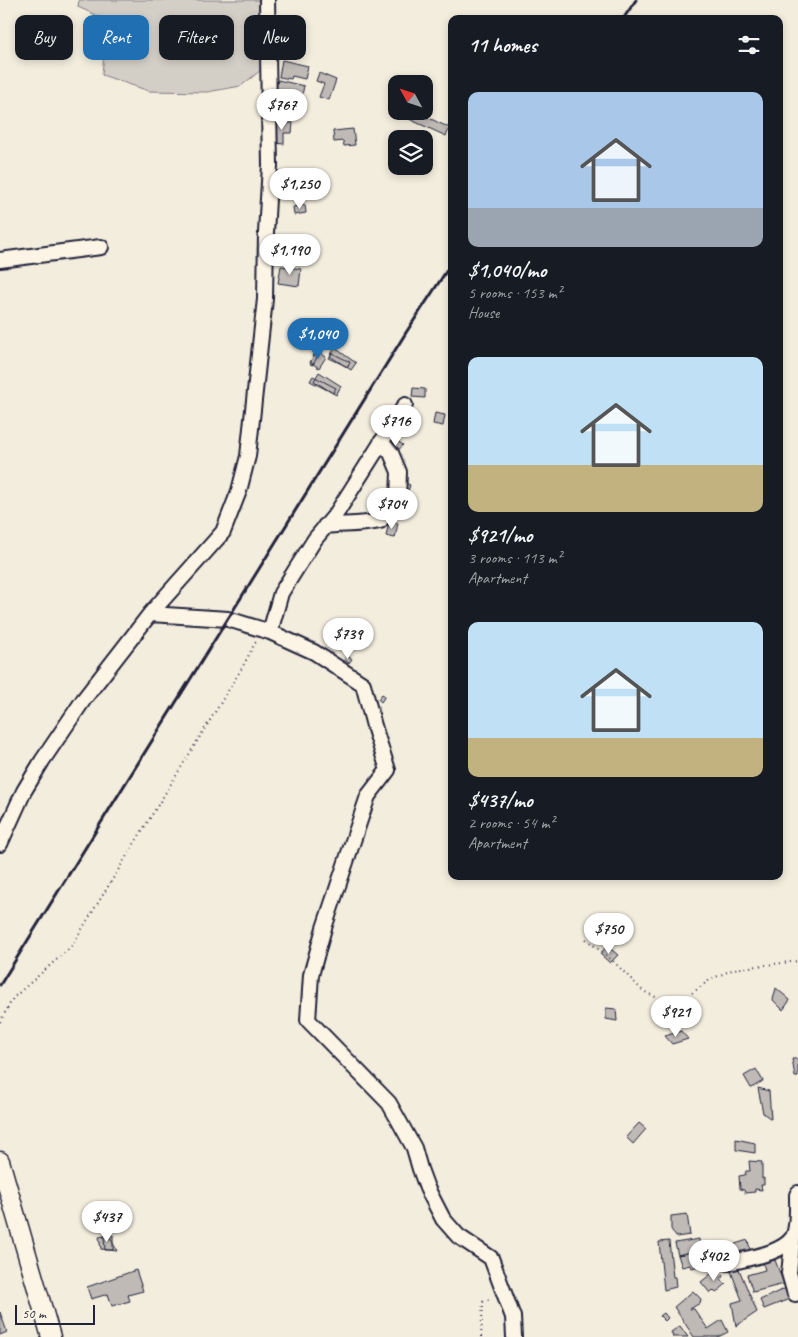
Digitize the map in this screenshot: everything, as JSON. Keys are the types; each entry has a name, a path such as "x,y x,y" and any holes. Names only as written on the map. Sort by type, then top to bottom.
{"main road":[{"path":"1,1167 51,1337"}],"street":[{"path":"0,844 24,791 42,761 84,699 150,614 223,532 239,491 248,456 265,299 270,165 267,0"},
{"path":"0,260 102,247"},
{"path":"270,632 281,593 315,539 336,514 405,405"},
{"path":"325,526 380,521 398,499 399,472 390,453 381,442"},
{"path":"150,614 228,619 270,632 314,652 363,684 388,770 368,796 324,928 312,975 308,1020 389,1103 414,1148 427,1188 444,1219 458,1236 491,1258 513,1317 514,1337"},
{"path":"795,1294 789,1273 797,1220 798,1193"},
{"path":"729,1263 778,1250 793,1237"}],"path":[{"path":"0,1022 13,998 71,947 237,677 255,643 270,632"},
{"path":"586,938 613,961 642,991 664,1001 688,996 712,979 734,969 798,961"},
{"path":"481,1337 482,1302 493,1298"}],"shaded area":[{"path":"79,0 270,0 265,15 244,15 244,60 261,60 261,70 241,86 207,92 149,91 102,75 103,60 149,60 149,15 96,15 78,7"}],"building":[{"path":"282,60 308,66 305,79 292,76 291,79 279,77"},
{"path":"319,73 336,80 329,100 319,97 324,84 316,81"},
{"path":"278,80 304,86 302,95 276,89"},
{"path":"411,120 433,120 448,127 446,136"},
{"path":"275,122 293,123 292,133 284,133 284,144 274,143"},
{"path":"353,129 355,145 344,146 343,141 334,142 333,131"},
{"path":"305,205 306,213 294,215 293,207"},
{"path":"281,266 301,269 299,286 278,283"},
{"path":"335,348 356,363 351,370 330,356"},
{"path":"318,351 326,357 319,368 310,362"},
{"path":"315,352 319,353 313,365 310,364"},
{"path":"332,353 350,362 348,367 329,358"},
{"path":"319,372 341,386 336,395 314,381"},
{"path":"313,376 336,388 333,393 310,381"},
{"path":"413,388 425,389 425,398 412,397"},
{"path":"435,413 445,415 443,426 433,424"},
{"path":"396,440 403,445 395,454 389,449"},
{"path":"403,482 410,485 407,494 400,491"},
{"path":"389,522 398,523 395,538 386,536"},
{"path":"347,656 352,659 349,663 344,660"},
{"path":"382,694 385,696 381,702 378,699"},
{"path":"607,946 618,955 610,963 600,954"},
{"path":"776,988 790,1000 783,1010 773,1000"},
{"path":"606,1008 616,1009 617,1021 606,1019"},
{"path":"681,1031 688,1039 672,1044 665,1036"},
{"path":"792,1059 798,1059 798,1077 795,1077"},
{"path":"756,1069 763,1081 751,1088 744,1076"},
{"path":"758,1088 769,1091 771,1119 763,1113"},
{"path":"639,1123 646,1129 633,1144 626,1137"},
{"path":"736,1139 755,1143 755,1153 736,1150"},
{"path":"749,1161 762,1162 764,1185 761,1185 762,1190 755,1189 755,1192 745,1193 744,1190 740,1189 739,1176 745,1175 746,1171 750,1171"},
{"path":"687,1214 690,1235 676,1237 671,1229 671,1216"},
{"path":"109,1235 117,1251 101,1249 99,1237"},
{"path":"113,1235 113,1250 105,1250 104,1236"},
{"path":"699,1239 700,1250 678,1255 675,1243"},
{"path":"748,1240 750,1250 737,1253 735,1244"},
{"path":"669,1241 676,1287 664,1290 659,1242"},
{"path":"700,1250 706,1264 692,1268 690,1265 682,1267 678,1255"},
{"path":"775,1260 784,1284 753,1292 747,1275 765,1270 763,1263"},
{"path":"738,1267 757,1312 736,1326 732,1303 742,1300 730,1269"},
{"path":"717,1269 724,1276 720,1279 726,1284 716,1293 713,1290 710,1293 701,1282"},
{"path":"136,1270 143,1291 128,1295 130,1301 112,1306 108,1294 91,1299 87,1287"},
{"path":"786,1288 792,1298 764,1309 760,1300"},
{"path":"693,1291 701,1299 700,1303 690,1309 694,1309 708,1329 722,1320 728,1332 718,1337 694,1337 674,1307"},
{"path":"0,1312 7,1332 0,1335"},
{"path":"664,1313 668,1318 665,1321 660,1316"},
{"path":"680,1326 688,1337 672,1337 671,1332"}],"railway":[{"path":"626,15 636,0"},
{"path":"0,985 407,331 448,269"}]}
